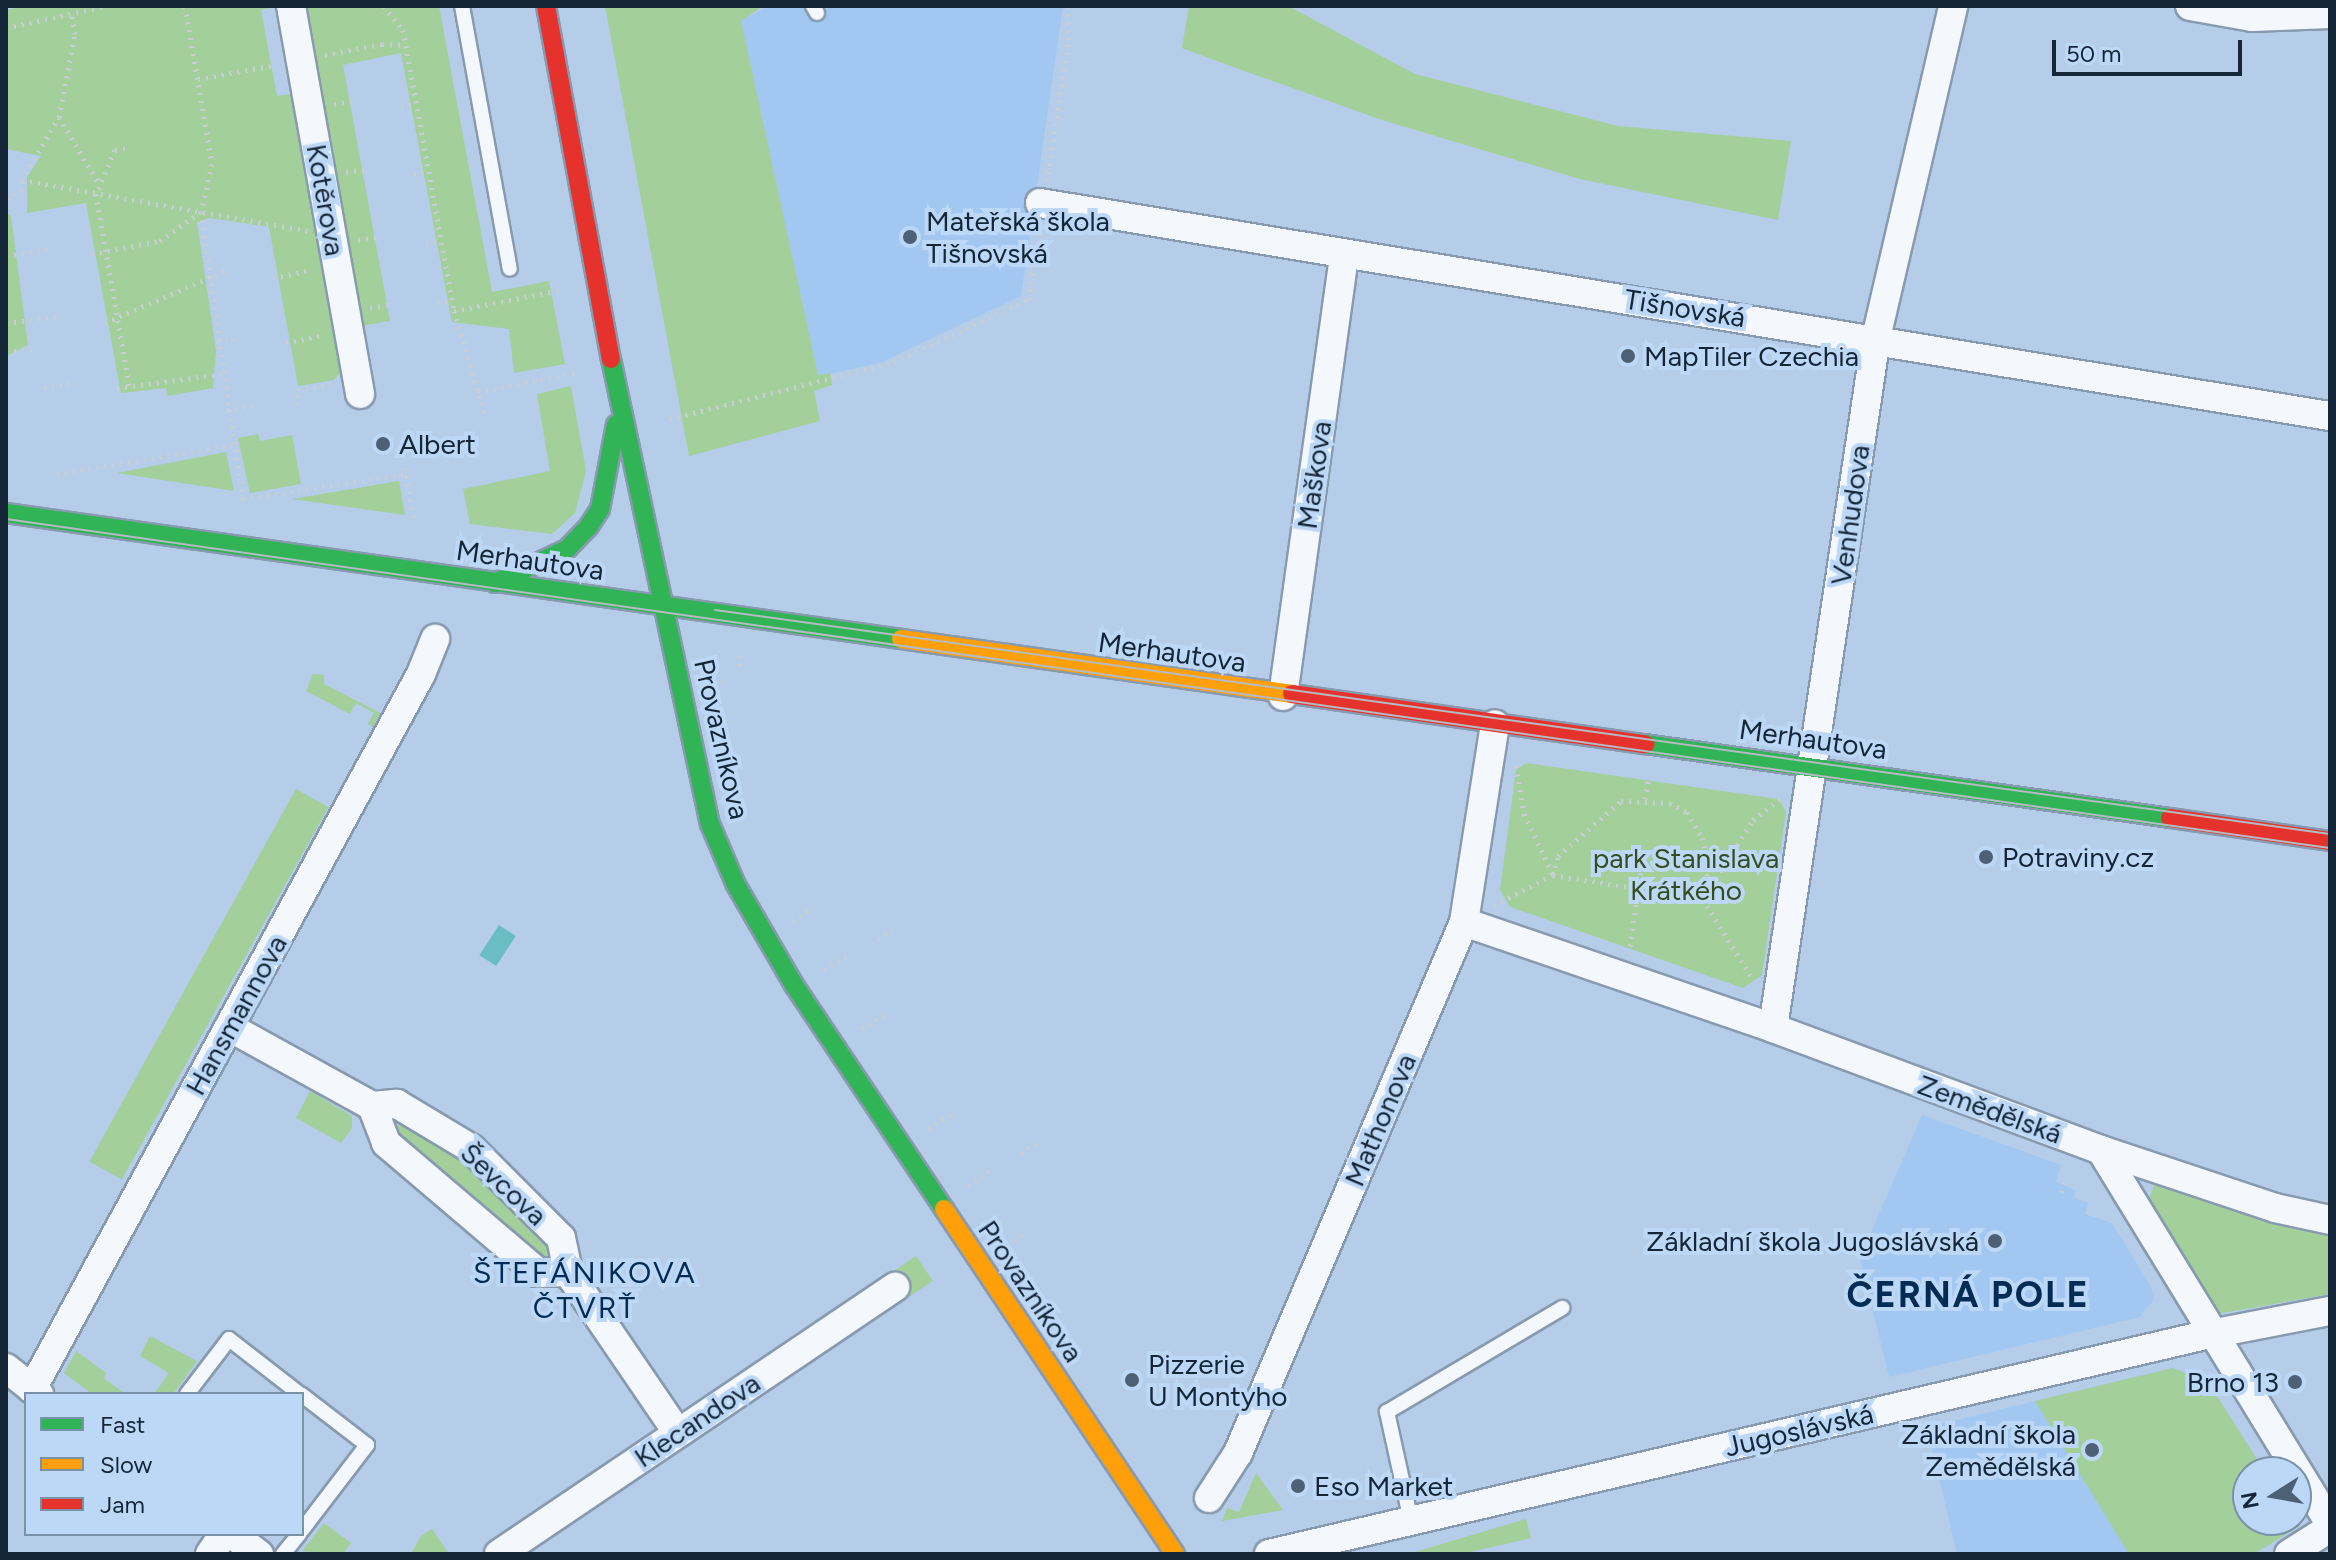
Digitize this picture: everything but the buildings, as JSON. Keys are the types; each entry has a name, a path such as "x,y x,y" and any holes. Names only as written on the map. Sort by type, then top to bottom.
{"street":[{"name":"Kotěrova","path":"291,6 359,387"},
{"name":"Provazníkova","path":"546,6 620,397 667,609 696,773 736,885 794,985 1175,1554"},
{"name":"Venhudova","path":"1775,1017 1876,338 1953,6"},
{"path":"2190,6 2252,17 2330,14"},
{"name":"Tišnovská","path":"1040,203 1876,338 2330,416"},
{"name":"Maškova","path":"1283,696 1344,254"},
{"path":"495,583 567,549 600,509 620,397"},
{"name":"Merhautova","path":"6,513 1283,696 1814,767 2330,841"},
{"name":"Hansmannova","path":"36,1391 421,674 435,639"},
{"name":"Mathonova","path":"1209,1498 1238,1453 1464,922 1495,724"},
{"name":"Zemědělská","path":"1464,922 1775,1017 2101,1150"},
{"name":"Ševcova","path":"229,1027 372,1106 397,1104 472,1149 561,1238 568,1272 678,1433"},
{"name":"Ševcova","path":"372,1106 386,1143 539,1273 568,1272"},
{"path":"2101,1150 2275,1208 2330,1220"},
{"path":"2101,1150 2210,1334 2330,1526 2289,1554"},
{"name":"Klecandova","path":"499,1554 895,1287"},
{"name":"Jugoslávská","path":"1269,1554 2210,1334 2330,1311"},
{"path":"6,1368 36,1391"},
{"path":"210,1554 223,1536"},
{"path":"235,1536 259,1554"}],"lane":[{"path":"462,6 510,269"},
{"path":"1411,1521 1387,1412 1562,1308"},
{"path":"189,1392 229,1339 297,1392"},
{"path":"304,1397 367,1445 304,1527"},
{"path":"283,1554 297,1536"}],"path":[{"path":"6,28 106,6"},
{"path":"185,6 212,164 201,212 217,342 243,499 405,471 415,524"},
{"path":"384,6 403,30 454,311 485,416"},
{"path":"670,419 894,362 1029,299 1040,203 1069,40 1067,6"},
{"path":"6,207 13,194 21,191 22,180 59,117 75,34 72,14"},
{"path":"198,79 382,44 405,45"},
{"path":"401,107 416,104"},
{"path":"59,117 99,183"},
{"path":"125,148 115,150 96,194 129,386"},
{"path":"414,175 428,171"},
{"path":"22,180 332,235"},
{"path":"92,254 160,241 201,212"},
{"path":"426,243 441,240"},
{"path":"6,256 47,249"},
{"path":"273,278 337,264"},
{"path":"105,323 118,320 209,274 227,270"},
{"path":"454,311 561,290"},
{"path":"437,303 452,300"},
{"path":"6,323 59,316"},
{"path":"286,343 349,329"},
{"path":"217,342 240,338"},
{"path":"6,352 37,348"},
{"path":"478,392 576,373"},
{"path":"117,388 222,374"},
{"path":"44,388 73,383"},
{"path":"297,405 298,390 359,387"},
{"path":"227,410 253,405"},
{"path":"57,474 233,445"},
{"path":"740,656 740,669"},
{"path":"714,683 723,682"},
{"path":"1515,761 1524,814 1553,875"},
{"path":"1645,799 1650,775"},
{"path":"1703,899 1753,820 1786,795"},
{"path":"1553,875 1558,856 1621,801 1645,799 1687,812 1702,838 1709,866 1703,899 1756,991 1775,1017"},
{"path":"1629,956 1642,863"},
{"path":"1495,903 1553,875 1638,886 1703,899"},
{"path":"793,921 814,907"},
{"path":"878,939 892,929"},
{"path":"824,970 846,956"},
{"path":"862,1029 885,1014"},
{"path":"929,1129 951,1114"},
{"path":"1021,1153 1036,1143"},
{"path":"968,1186 990,1171"},
{"path":"2061,1192 2065,1182"},
{"path":"1008,1245 1029,1231"}],"shaded area":[{"name":"Mateřská škola Tišnovská","path":"769,6 1063,6 1021,296 880,363 818,376 740,21"},
{"path":"499,925 516,936 496,966 479,955"},
{"name":"Základní škola Jugoslávská","path":"1922,1115 2061,1165 2056,1182 2076,1190 2074,1198 2088,1203 2085,1214 2112,1223 2151,1287 2154,1300 2140,1317 1889,1377 1860,1258"},
{"name":"Základní škola Zemědělská","path":"2173,1368 2208,1382 2255,1456 2232,1456 2232,1536 2284,1536 2254,1554 1957,1554 1927,1427"}],"green space":[{"path":"26,6 279,6 261,10 277,96 298,93 343,369 334,380 298,386 269,227 210,218 197,222 216,351 213,388 168,396 166,388 121,393 86,203 27,213 27,177 41,156 6,149 6,10"},
{"path":"297,6 439,6 492,292 549,281 565,364 514,373 509,329 452,322 401,53 343,65 390,321 355,327"},
{"path":"605,6 763,6 741,21 818,375 830,373 832,385 814,391 820,421 689,456"},
{"path":"1189,6 1288,6 1415,74 1618,126 1791,141 1778,220 1580,179 1382,120 1214,60 1182,48"},
{"path":"6,212 11,216 28,345 6,356"},
{"path":"571,386 586,471 575,513 552,534 470,524 463,489 550,471 537,394"},
{"path":"258,434 260,441 292,435 301,484 250,493 238,438"},
{"path":"226,452 234,491 117,473"},
{"path":"399,481 405,515 292,499"},
{"path":"313,674 324,675 324,684 380,713 373,727 368,724 374,713 356,703 350,714 306,691"},
{"name":"park Stanislava Krátkého","path":"1526,763 1778,799 1786,811 1762,975 1743,988 1510,907 1500,890 1516,770"},
{"path":"296,789 328,807 122,1180 89,1162"},
{"path":"310,1091 352,1116 352,1128 341,1143 296,1118"},
{"path":"403,1119 453,1146 557,1248 551,1259 540,1260 394,1132"},
{"path":"2155,1183 2330,1235 2330,1294 2217,1314 2148,1202"},
{"path":"916,1256 933,1281 908,1298 891,1273"},
{"path":"150,1336 197,1361 174,1392 155,1392 169,1373 140,1356"},
{"path":"76,1351 106,1373 104,1378 122,1392 89,1392 64,1373"},
{"path":"2173,1368 2208,1382 2255,1456 2232,1456 2232,1536 2284,1536 2254,1554 2129,1554 2035,1401"},
{"path":"1256,1473 1283,1510 1222,1521 1227,1508 1239,1512"},
{"path":"1526,1519 1531,1538 1461,1554 1408,1554"},
{"path":"324,1523 351,1543 343,1554 302,1551"},
{"path":"432,1529 449,1554 411,1554 421,1536"}],"tram line":[{"path":"6,519 2330,848"},
{"path":"715,610 2330,834"}],"traffic: fast":[{"path":"611,359 710,824 736,885 794,985 944,1209"},
{"path":"495,583 567,549 589,526 600,509 616,424"},
{"path":"6,513 901,639"},
{"path":"1645,744 2170,818"}],"traffic: slow":[{"path":"901,639 1292,694"},
{"path":"944,1209 1175,1554"}],"traffic: jam":[{"path":"546,6 611,359"},
{"path":"1292,694 1645,744"},
{"path":"2170,818 2330,841"}],"place":[{"name":"Mateřská škola Tišnovská","path":"910,237"},
{"name":"MapTiler Czechia","path":"1628,356"},
{"name":"Albert","path":"383,444"},
{"name":"Potraviny.cz","path":"1986,857"},
{"name":"Základní škola Jugoslávská","path":"1995,1241"},
{"name":"Pizzerie U Montyho","path":"1132,1380"},
{"name":"Brno 13","path":"2295,1382"},
{"name":"Základní škola Zemědělská","path":"2092,1450"},
{"name":"Eso Market","path":"1298,1486"}],"district":[{"name":"ŠTEFÁNIKOVA ČTVRŤ","path":"585,1290"},
{"name":"ČERNÁ POLE","path":"1968,1295"}]}
